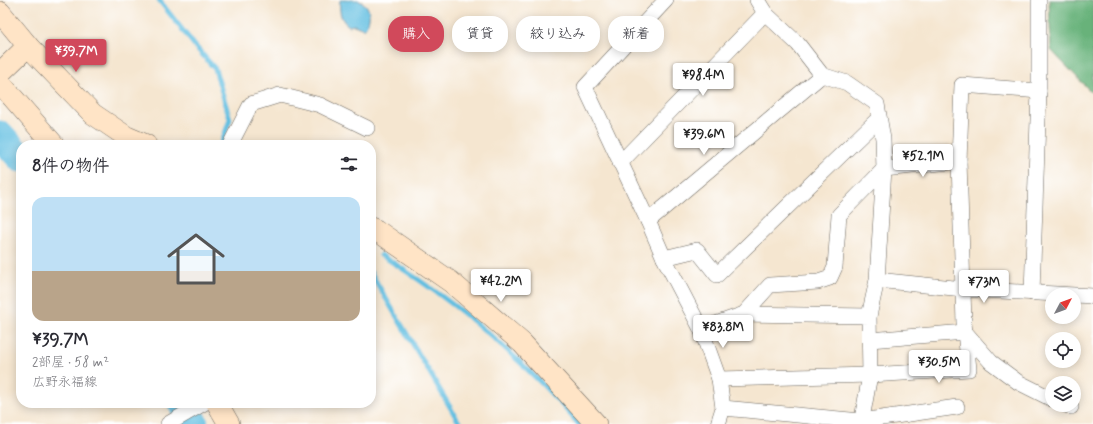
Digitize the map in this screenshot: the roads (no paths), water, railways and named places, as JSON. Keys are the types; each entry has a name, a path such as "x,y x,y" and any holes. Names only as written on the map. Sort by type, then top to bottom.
{"street":[{"path":"666,0 585,87 664,258 701,329 719,379 723,408 718,424"},
{"path":"757,0 765,13 798,44 822,74 848,83 877,104 883,139 884,169 877,280 869,316 870,375 861,423"},
{"path":"1032,293 1039,91 1039,0"},
{"path":"0,12 28,46 93,114 127,137 134,140"},
{"path":"620,163 765,13"},
{"path":"0,73 28,46"},
{"path":"648,221 822,74"},
{"path":"0,83 50,140"},
{"path":"719,379 870,375 969,369 965,332 959,160 962,85 1039,91"},
{"path":"233,140 251,104 280,95 320,105 367,128"},
{"path":"664,258 697,250 717,275 879,118"},
{"path":"744,314 770,285 818,282 830,278 835,267 839,215 884,169 959,160"},
{"path":"376,230 451,282 522,343 596,424"},
{"path":"877,280 963,289 1093,296"},
{"path":"701,329 744,314 869,316"},
{"path":"870,340 965,332"},
{"path":"965,332 991,362 1018,382 1045,396"},
{"path":"723,408 861,423 957,407"},
{"path":"168,424 195,408"},
{"path":"220,408 229,424"}],"water":[{"path":"340,0 358,0 366,5 369,11 369,17 368,23 364,29 346,24 340,11"}],"waterway":[{"path":"159,0 215,69 230,119 223,140"},
{"path":"0,135 16,153"},
{"path":"381,255 435,292 487,332 535,377 579,424"},
{"path":"376,281 460,424"},
{"path":"185,408 194,424"}]}
